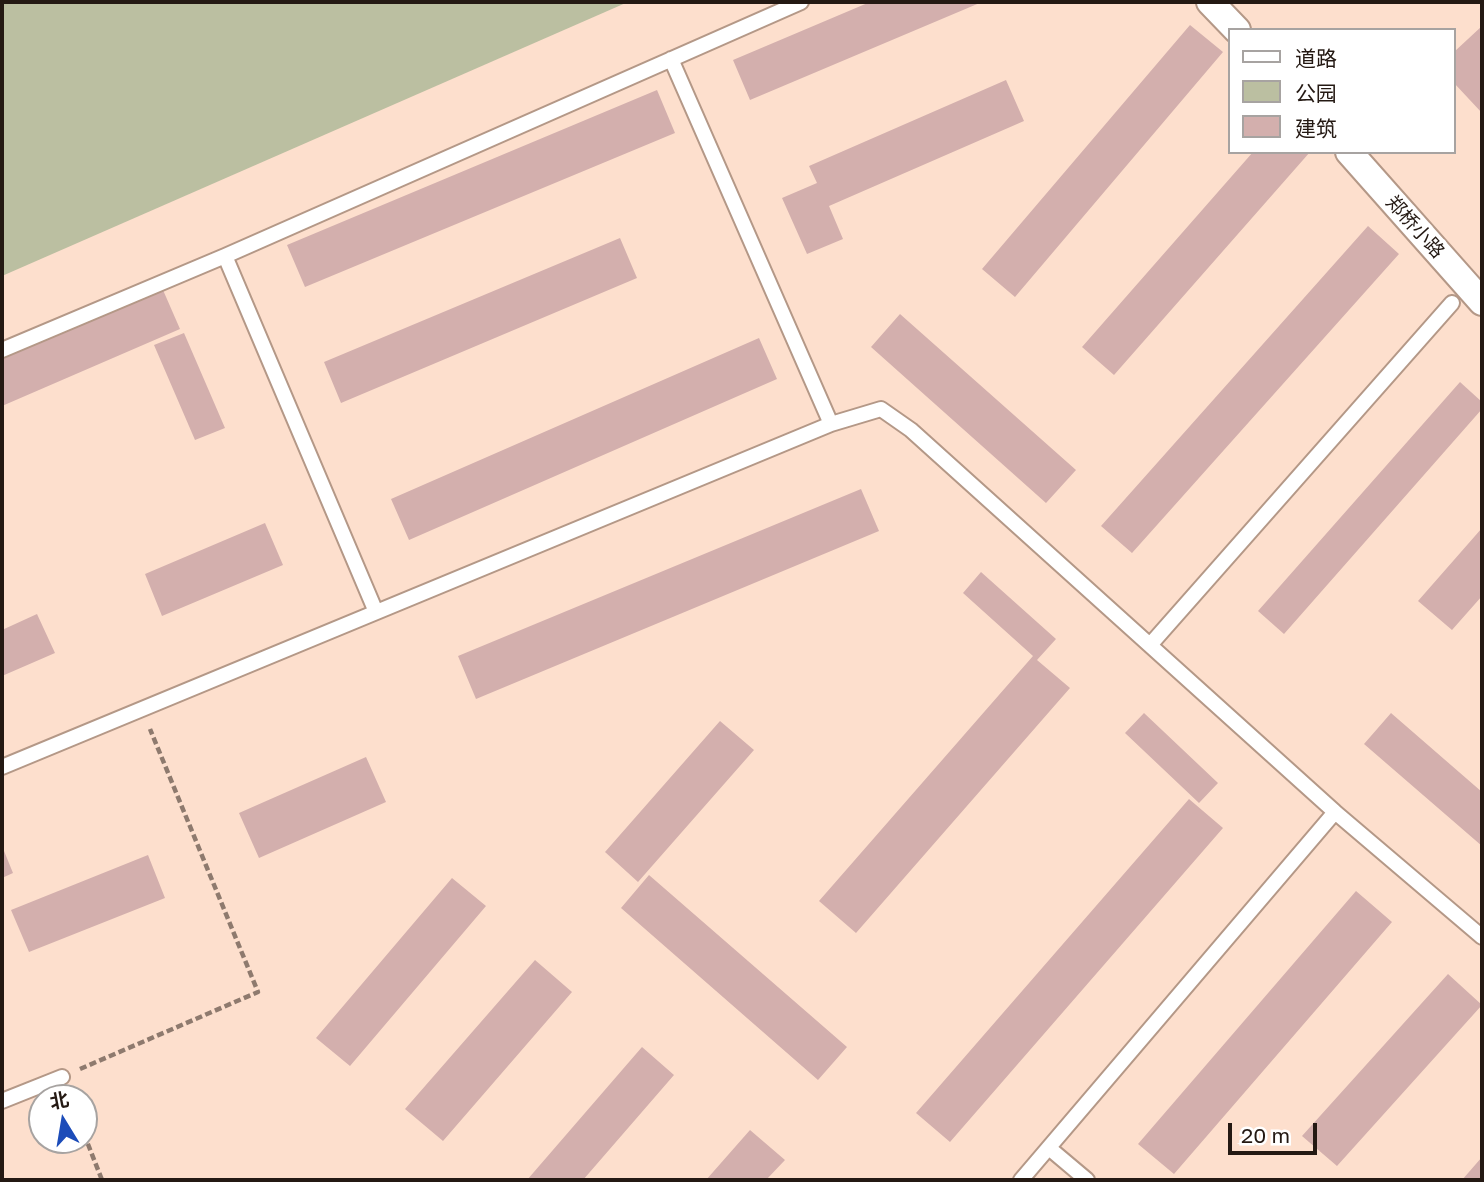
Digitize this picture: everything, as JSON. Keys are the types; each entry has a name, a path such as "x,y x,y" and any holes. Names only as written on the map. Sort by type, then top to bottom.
{"street":[{"path":"1210,2 1235,28"},
{"name":"郑桥小路","path":"1351,154 1482,302"}],"lane":[{"path":"2,350 225,256 801,2"},
{"path":"671,59 831,424"},
{"path":"225,256 376,612"},
{"path":"1150,645 1452,303"},
{"path":"2,767 831,424 881,409 911,430 1335,811 1482,937"},
{"path":"1021,1180 1335,811"},
{"path":"2,1101 62,1077"},
{"path":"1049,1148 1087,1180"}],"path":[{"path":"62,1077 258,992 141,709"},
{"path":"92,1154 102,1180"}],"green space":[{"path":"2,2 628,2 2,276"}],"building":[{"path":"870,2 982,2 750,100 733,60"},
{"path":"1190,25 1223,52 1015,297 982,269"},
{"path":"1482,26 1482,113 1456,85 1456,50"},
{"path":"1006,80 1024,121 829,206 843,239 807,254 782,198 817,183 809,166"},
{"path":"657,90 675,133 305,287 287,245"},
{"path":"1251,154 1308,154 1114,375 1082,347"},
{"path":"1368,226 1399,254 1132,553 1101,526"},
{"path":"620,238 637,278 341,403 324,362"},
{"path":"163,290 180,329 2,406 2,359"},
{"path":"900,314 1076,470 1046,503 871,347"},
{"path":"184,333 225,428 195,440 154,345"},
{"path":"759,338 777,379 409,540 391,499"},
{"path":"1460,382 1482,402 1482,409 1284,634 1258,611"},
{"path":"861,489 879,531 476,699 458,656"},
{"path":"265,523 283,565 162,616 145,574"},
{"path":"1482,528 1482,596 1452,630 1418,601"},
{"path":"981,572 1056,639 1037,660 1070,688 856,933 819,901 1033,656 963,593"},
{"path":"37,614 55,653 2,676 2,630"},
{"path":"1144,713 1218,783 1199,803 1125,733"},
{"path":"1391,713 1482,792 1482,846 1364,744"},
{"path":"720,721 754,750 638,882 605,852"},
{"path":"366,757 386,802 259,858 239,813"},
{"path":"1189,799 1223,828 950,1142 916,1113"},
{"path":"2,846 13,873 2,878"},
{"path":"148,855 165,898 29,952 11,910"},
{"path":"649,875 847,1047 818,1080 621,908"},
{"path":"452,878 486,906 350,1066 316,1038"},
{"path":"1356,891 1392,922 1174,1174 1138,1144"},
{"path":"535,960 572,992 443,1141 405,1109"},
{"path":"1448,974 1482,1005 1337,1166 1302,1136"},
{"path":"642,1047 674,1075 583,1180 527,1180"},
{"path":"750,1130 785,1160 766,1180 706,1180"},
{"path":"1482,1157 1482,1180 1462,1180"}]}
